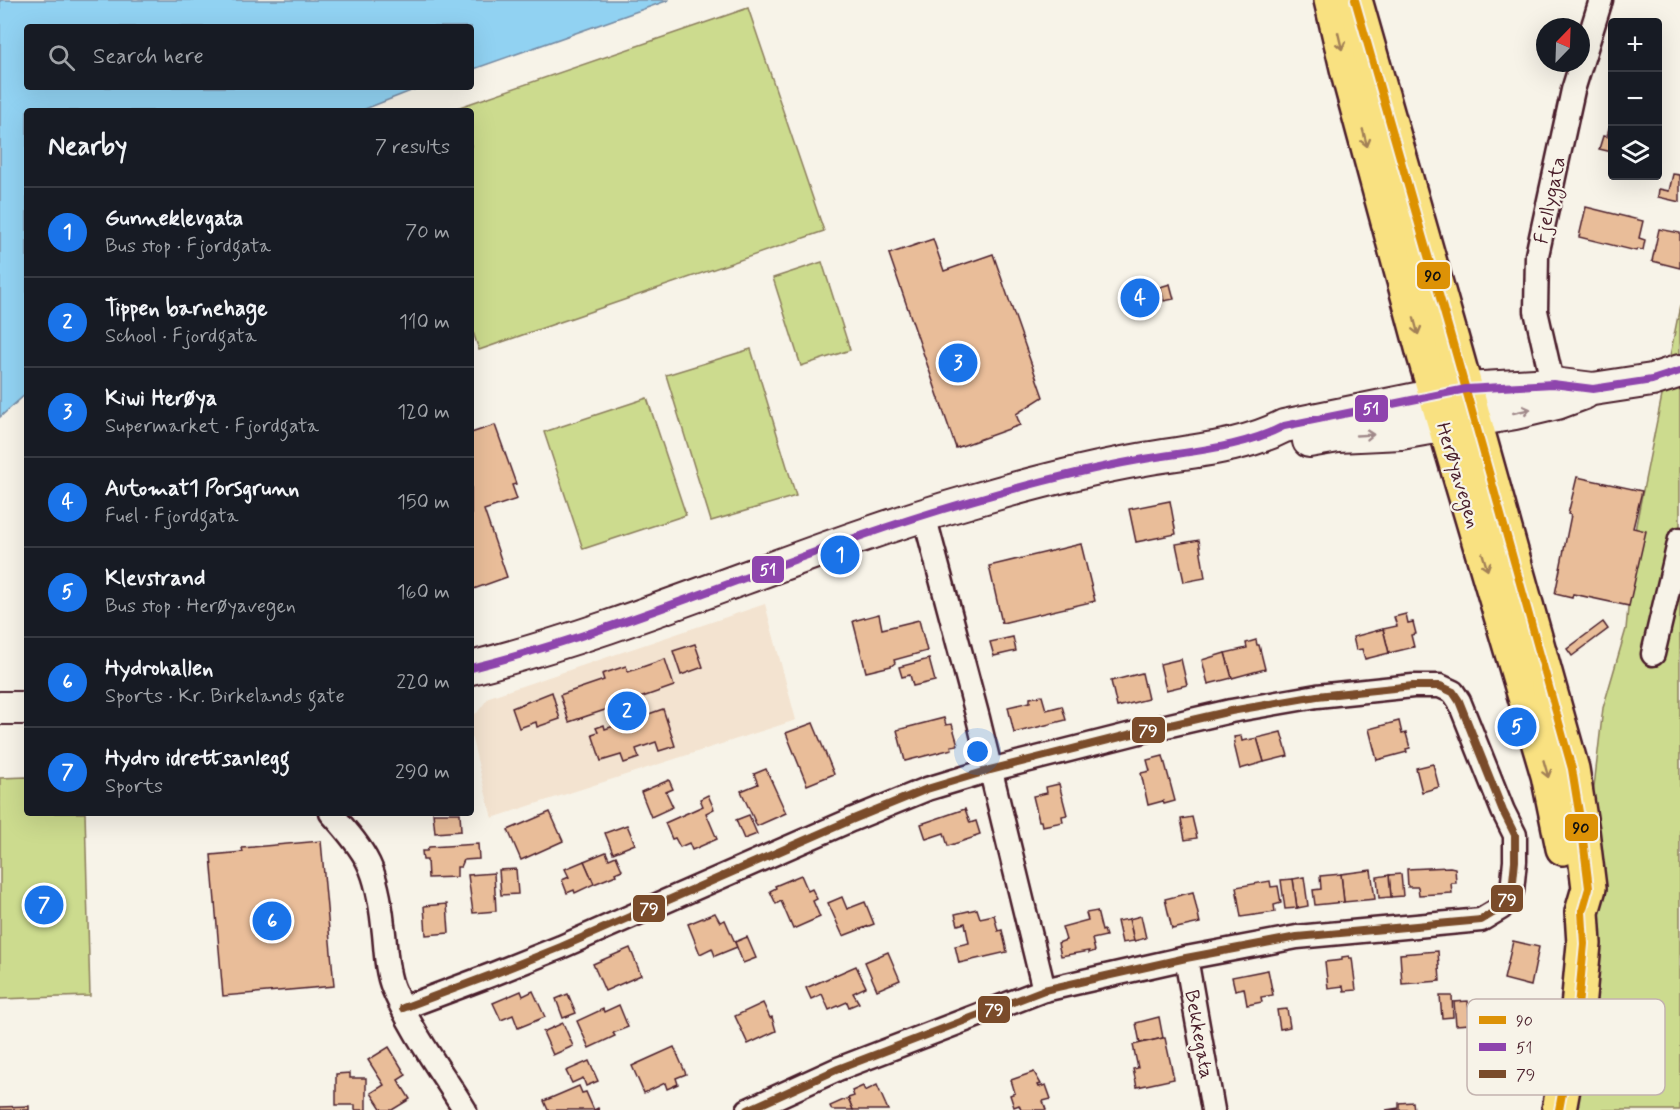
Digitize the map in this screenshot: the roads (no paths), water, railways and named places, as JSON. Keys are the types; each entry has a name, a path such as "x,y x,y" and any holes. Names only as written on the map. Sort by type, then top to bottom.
{"highway":[{"name":"Herøyavegen","path":"1331,0 1353,93 1572,769 1589,888 1582,912 1584,944 1579,999"},
{"name":"Herøyavegen","path":"1355,0 1455,407"},
{"name":"Herøyavegen","path":"1559,1110 1562,1095"}],"street":[{"name":"Fjellygata","path":"1555,394 1536,311 1538,255 1573,90 1601,0"},
{"path":"474,667 574,639 924,515 1028,485 1126,462 1262,437 1286,444 1338,436 1401,433 1455,407 1629,385 1678,376"},
{"path":"924,515 1044,990"},
{"path":"1653,654 1680,539"},
{"path":"403,1008 481,980 561,947 927,789 990,770 1231,711 1317,696 1413,686 1440,686 1453,692 1459,701 1503,811 1515,835 1512,891 1501,908 1481,920 1297,937 1186,958 1044,990 838,1069 748,1110"},
{"path":"0,708 24,708"},
{"path":"334,816 355,840 370,864 378,888 388,972 403,1008 465,1110"},
{"name":"Bekkegata","path":"1186,958 1213,1110"}],"water":[{"path":"0,0 669,0 474,69 474,24 24,24 24,90 413,90 368,108 24,108 24,396 0,417"}],"place":[{"name":"Automat1 Porsgrunn","path":"1140,298"},
{"name":"Kiwi Herøya","path":"958,363"},
{"name":"Gunneklevgata","path":"840,555"},
{"name":"Tippen barnehage","path":"627,711"},
{"name":"Klevstrand","path":"1517,727"},
{"name":"Hydro idrettsanlegg","path":"44,905"},
{"name":"Hydrohallen","path":"272,921"}]}
